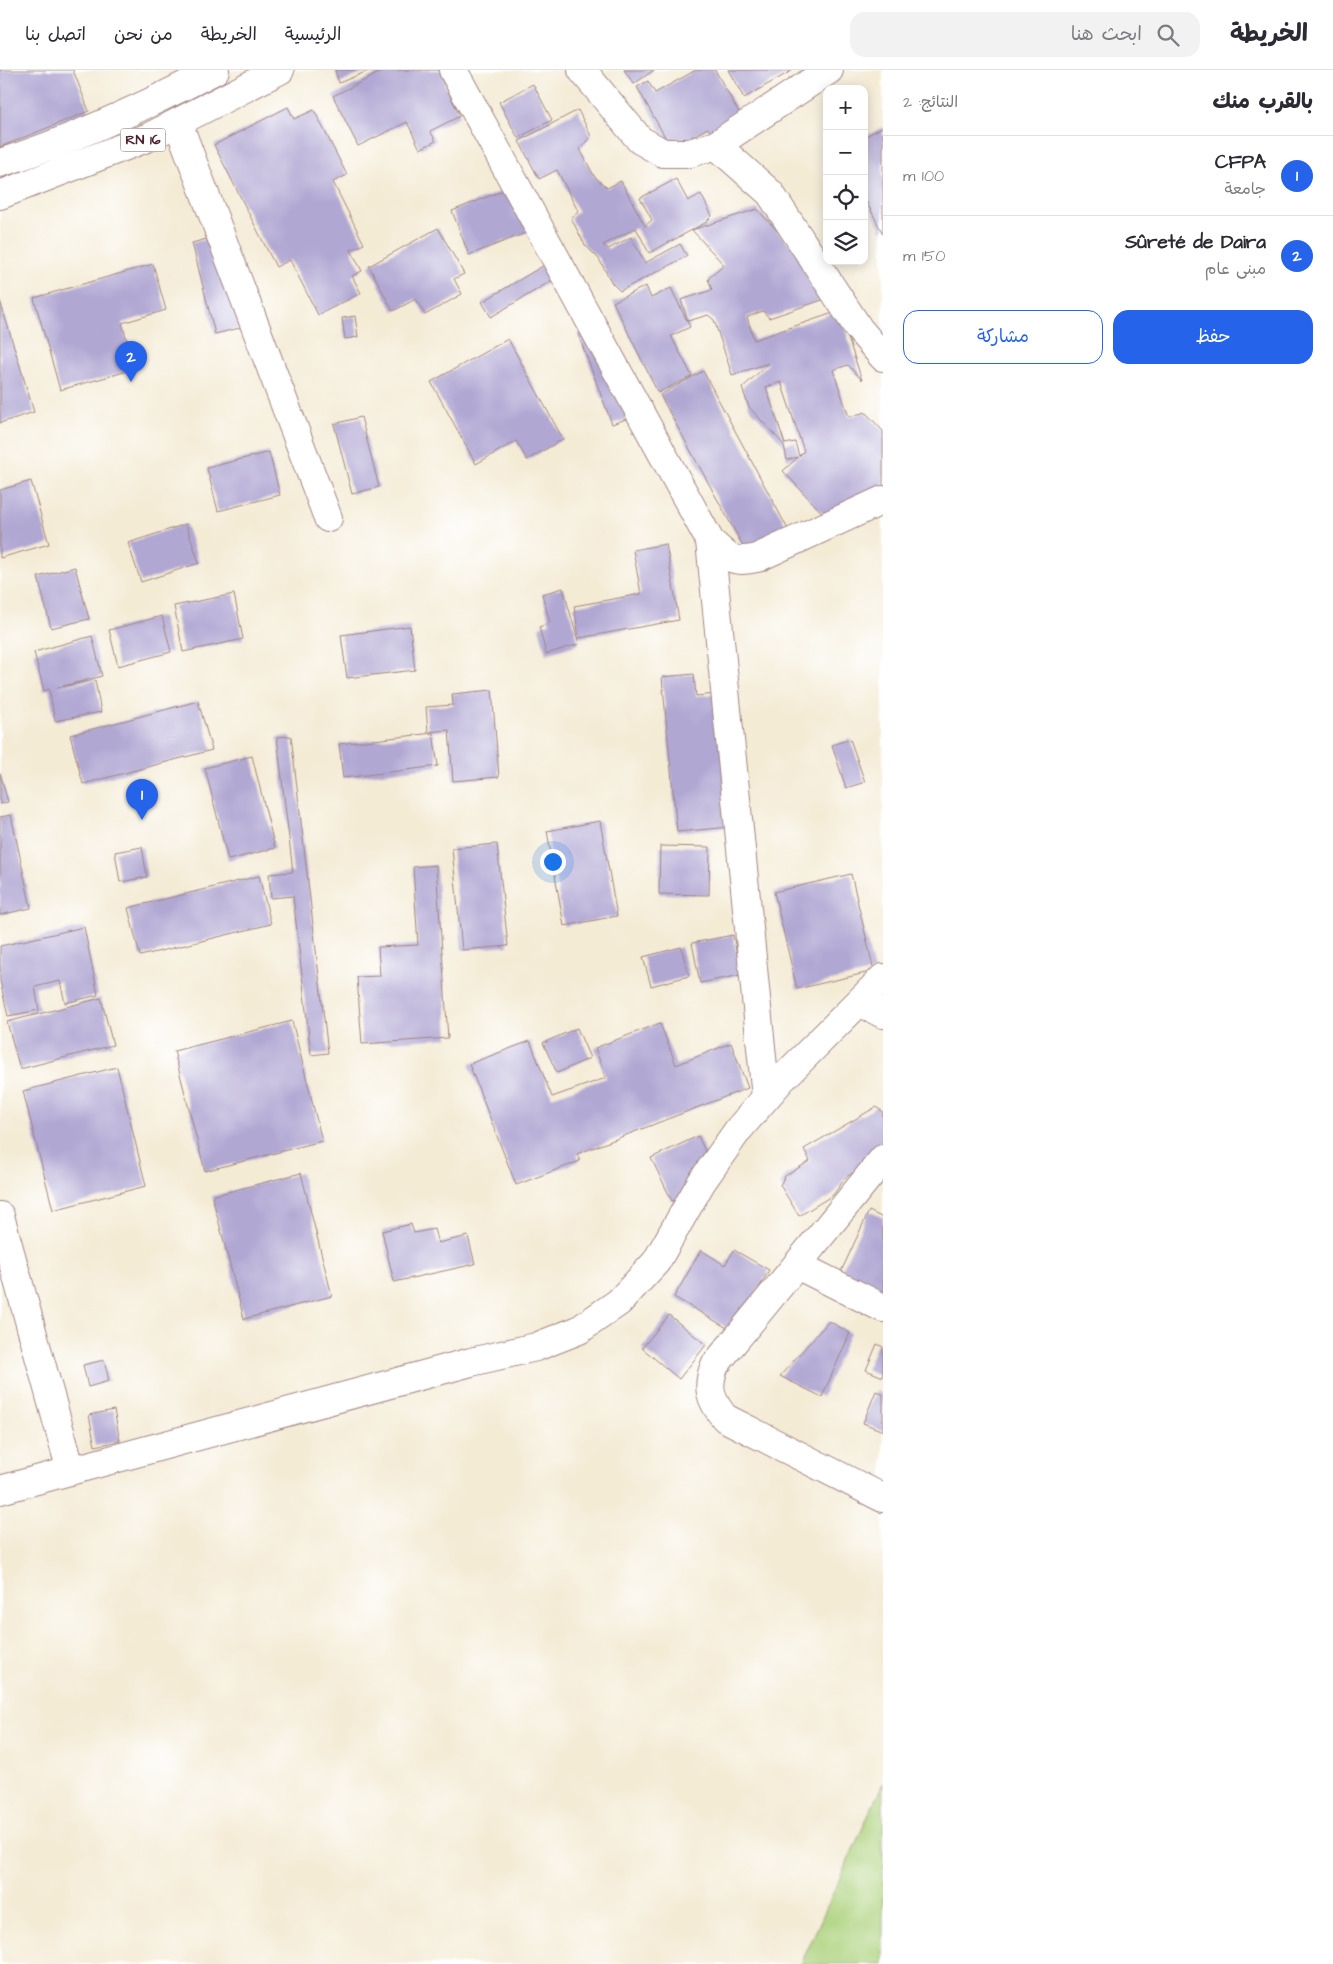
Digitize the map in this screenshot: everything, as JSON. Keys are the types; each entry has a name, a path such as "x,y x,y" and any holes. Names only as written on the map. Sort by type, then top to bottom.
{"street":[{"name":"RN 16","path":"0,163 35,152 182,87 215,70"},
{"name":"RN 16","path":"0,195 149,137 280,70"},
{"path":"453,70 710,541 728,559 745,561 757,558 883,500"},
{"path":"582,70 640,140 663,153 690,153 716,145 829,70"},
{"path":"178,123 328,518"},
{"path":"716,145 770,193 859,329 883,358"},
{"path":"710,541 766,1097"},
{"path":"0,1490 536,1346 579,1330 619,1302 656,1262 701,1183 738,1130 781,1080 872,1008 883,978"},
{"path":"883,1159 873,1187 797,1265 715,1365 710,1377 710,1389 714,1406 725,1418 883,1498"},
{"path":"0,1216 71,1471"},
{"path":"797,1265 883,1308"}],"green space":[{"path":"883,1783 883,1964 801,1964"}],"building":[{"path":"0,70 73,70 89,111 0,147"},
{"path":"335,70 370,70 339,83"},
{"path":"385,70 449,70 453,78 444,83 460,116 430,131 436,141 420,149 407,122 358,146 333,96"},
{"path":"624,70 654,70 634,84"},
{"path":"696,70 715,70 746,125 716,142 708,128 691,137 698,149 678,160 637,87 648,81 655,93"},
{"path":"728,70 793,70 744,98"},
{"path":"533,84 552,120 518,138 499,102"},
{"path":"288,107 294,119 314,110 347,175 333,182 364,244 351,250 362,271 352,276 361,293 318,315 290,260 276,267 214,145"},
{"path":"578,110 591,136 580,149 594,176 607,188 621,181 645,226 652,220 640,198 676,179 688,201 701,194 712,216 705,223 649,253 636,228 603,245 608,249 631,237 645,263 680,244 687,256 620,291 612,283 599,259 585,245 571,218 578,211 557,170 539,179 519,141"},
{"path":"883,127 883,234 868,205 868,135"},
{"path":"524,182 541,227 469,255 452,211"},
{"path":"757,209 837,295 769,318 763,311 747,317 754,340 839,311 862,380 848,365 833,370 849,417 865,412 883,431 883,500 827,518 783,471 798,457 787,460 784,445 749,407 742,388 769,363 732,375 714,320 708,315 688,321 681,300 712,290 708,279 724,265 692,230","holes":["781,382 804,451 799,456 795,442 785,444 766,387"]},
{"path":"438,228 464,274 454,279 462,294 425,315 416,299 393,311 369,266"},
{"path":"221,235 244,327 215,334 192,243"},
{"path":"553,260 561,275 491,317 482,302"},
{"path":"153,264 166,310 122,323 135,369 60,390 34,298"},
{"path":"646,286 651,298 671,288 690,327 671,336 692,376 658,393 613,302"},
{"path":"0,301 34,412 0,423"},
{"path":"355,316 358,337 345,339 342,318"},
{"path":"595,327 629,418 612,424 578,334"},
{"path":"508,339 563,439 527,460 516,441 476,464 431,382"},
{"path":"703,371 790,533 749,557 660,395"},
{"path":"361,417 379,487 352,494 334,424"},
{"path":"269,452 280,495 218,511 207,468"},
{"path":"31,481 49,544 0,558 0,490"},
{"path":"186,524 199,563 141,582 128,543"},
{"path":"666,544 679,620 579,638 574,606 641,594 633,550"},
{"path":"75,567 89,619 51,628 38,577"},
{"path":"563,588 579,644 546,654 539,627 550,623 542,594"},
{"path":"234,594 243,639 183,652 174,606"},
{"path":"162,616 171,652 118,666 109,630"},
{"path":"410,626 415,670 347,678 341,635"},
{"path":"92,636 102,676 56,688 95,680 101,712 55,721 49,689 44,691 34,652"},
{"path":"694,674 696,696 717,694 730,827 677,832 662,677"},
{"path":"492,690 499,777 453,781 449,730 428,732 426,707 453,705 452,694"},
{"path":"198,701 212,750 83,784 70,735"},
{"path":"433,733 438,766 343,778 339,744"},
{"path":"291,736 328,1053 311,1055 293,896 271,898 269,874 293,872 277,737"},
{"path":"850,739 865,782 846,788 832,745"},
{"path":"252,756 275,848 228,860 205,768"},
{"path":"0,773 8,802 0,804"},
{"path":"11,815 31,908 0,915 0,817"},
{"path":"600,821 617,916 564,926 547,831"},
{"path":"497,844 508,946 462,950 452,848"},
{"path":"660,846 710,847 709,895 659,894"},
{"path":"142,847 147,877 120,882 115,852"},
{"path":"436,865 448,1038 362,1044 357,977 380,976 378,947 418,945 413,867"},
{"path":"851,874 874,971 797,989 774,892"},
{"path":"259,876 271,924 140,956 128,908"},
{"path":"84,927 98,995 65,1003 60,981 35,987 39,1010 8,1016 0,981 0,946"},
{"path":"733,935 741,975 700,983 692,943"},
{"path":"681,947 689,976 651,986 643,957"},
{"path":"101,998 113,1045 20,1069 7,1022"},
{"path":"292,1021 322,1141 205,1171 174,1051"},
{"path":"660,1023 676,1065 731,1043 748,1088 577,1154 580,1161 516,1185 469,1064 530,1041 552,1097 606,1078 595,1048"},
{"path":"577,1028 590,1058 557,1073 543,1043"},
{"path":"117,1067 146,1186 53,1210 23,1091"},
{"path":"876,1107 883,1112 883,1155 846,1177 833,1195 799,1216 780,1185 785,1176 810,1161 804,1149"},
{"path":"698,1136 718,1179 672,1201 651,1158"},
{"path":"301,1173 332,1296 244,1319 212,1196"},
{"path":"869,1211 883,1218 883,1309 834,1287"},
{"path":"411,1224 414,1233 434,1229 438,1243 468,1236 475,1264 394,1282 382,1231"},
{"path":"701,1250 725,1265 734,1250 769,1270 734,1332 674,1297"},
{"path":"669,1315 706,1345 679,1379 642,1348"},
{"path":"829,1321 850,1333 822,1397 780,1376"},
{"path":"877,1344 883,1347 883,1377 866,1370"},
{"path":"104,1360 109,1381 88,1387 83,1365"},
{"path":"876,1391 883,1394 883,1431 863,1423"},
{"path":"114,1410 120,1441 95,1446 89,1415"}],"place":[{"name":"Sûreté de Daira","path":"131,382"},
{"name":"CFPA","path":"142,820"}]}
